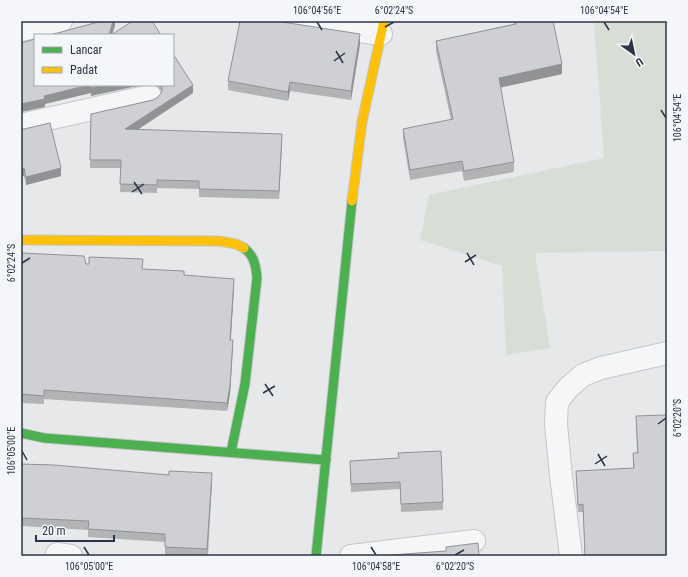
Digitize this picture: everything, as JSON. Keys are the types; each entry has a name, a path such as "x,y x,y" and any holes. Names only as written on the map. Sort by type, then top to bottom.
{"street":[{"path":"21,30 61,21"},
{"path":"289,21 382,28 362,122 354,185 316,556"},
{"path":"21,125 150,96"},
{"path":"21,240 219,241 234,243 245,248 252,255 256,264 257,278 245,384 232,452"},
{"path":"571,556 557,432 558,402 568,388 583,375 601,368 667,353"},
{"path":"21,433 44,438 326,460"},
{"path":"351,556 474,541"}],"shaded area":[{"path":"594,21 667,21 667,251 535,253 550,348 506,355 502,266 420,240 429,195 604,158"}],"building":[{"path":"102,21 113,21 109,34 54,34"},
{"path":"133,21 152,21 160,34 113,34"},
{"path":"240,21 276,21 360,34 351,91 290,82 288,92 228,81"},
{"path":"515,21 553,21 562,64 499,78 514,162 464,171 462,161 410,170 403,129 453,119 436,41 516,24"},
{"path":"34,39 34,86 85,86 44,96 45,99 21,104 21,43"},
{"path":"174,56 193,85 125,129 282,134 279,191 199,189 199,181 157,180 157,185 120,184 121,160 90,160 91,114 153,100 162,92 162,86 174,86"},
{"path":"50,123 61,168 26,177 24,168 21,169 21,129"},
{"path":"21,253 84,256 86,264 89,264 89,257 143,259 142,269 184,271 184,275 234,279 230,340 233,340 230,386 227,403 44,390 44,396 21,394"},
{"path":"667,415 667,556 585,556 583,504 578,505 576,471 634,468 633,453 638,453 636,416"},
{"path":"441,451 443,502 401,504 400,482 351,484 350,461 399,458 398,453"},
{"path":"21,464 54,465 169,475 169,471 212,473 207,549 165,547 165,534 88,529 89,521 21,518"},
{"path":"478,543 479,556 377,556 446,551 446,547"}],"traffic: fast":[{"path":"316,556 352,201"},
{"path":"231,452 245,384 257,278 254,261 244,248"},
{"path":"21,433 44,438 326,460"}],"traffic: slow":[{"path":"352,201 362,122 384,21"},
{"path":"21,240 219,241 236,244 244,248"}]}
